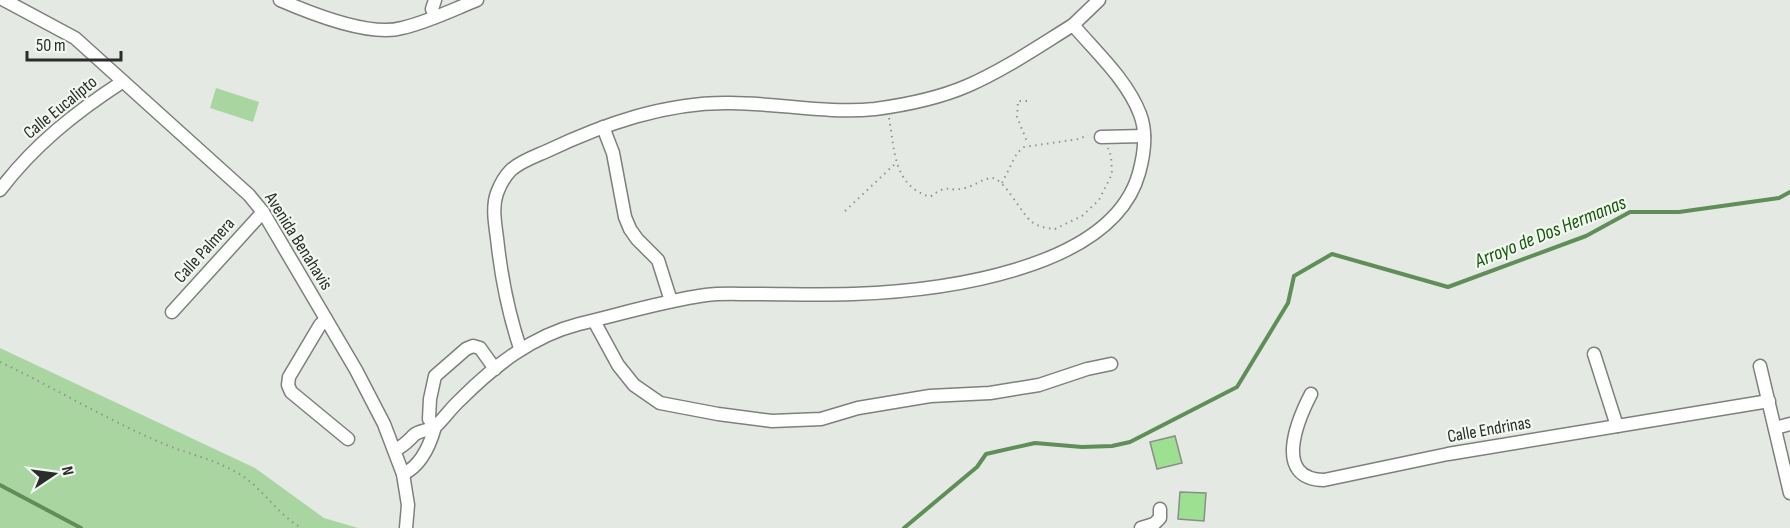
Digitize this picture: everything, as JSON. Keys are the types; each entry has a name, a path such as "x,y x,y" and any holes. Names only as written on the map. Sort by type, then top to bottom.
{"street":[{"name":"Avenida Benahavis","path":"4,0 75,39 249,195 263,212 327,318 384,424 404,474 408,505 406,528"},
{"path":"280,0 323,16 368,29 383,30 401,29 477,0"},
{"path":"435,0 432,9 435,17"},
{"path":"520,348 501,279 494,216 496,194 512,169 571,139 657,111 702,104 730,103 874,109 942,95 988,75 1073,25 1099,0"},
{"path":"395,450 405,446 416,434 435,427 460,400 520,348 558,331 671,302 720,294 854,294 960,283 1006,273 1062,252 1111,221 1137,182 1143,158 1144,136 1141,116 1131,96 1073,25"},
{"name":"Calle Eucalipto","path":"0,190 19,165 58,128 122,82"},
{"path":"603,127 613,153 625,217 630,229 658,260 671,302"},
{"path":"1097,134 1144,136"},
{"name":"Calle Palmera","path":"172,312 263,212"},
{"path":"327,318 320,325 289,377 288,385 291,392 348,439"},
{"path":"594,321 605,344 623,372 634,385 660,403 772,421 821,419 858,408 920,398 990,393 1039,386 1087,369 1111,364"},
{"path":"435,427 429,419 435,376 466,349 473,346 480,348 495,369"},
{"path":"1594,354 1617,426"},
{"path":"1760,366 1790,493"},
{"name":"Calle Endrinas","path":"1311,394 1295,431 1293,457 1300,472 1310,479 1317,480 1448,454 1769,401"},
{"path":"1775,428 1790,424"},
{"path":"404,474 412,470 431,444 435,427"},
{"path":"1141,528 1154,524 1160,518 1160,509"}],"path":[{"path":"1027,101 1018,101 1017,117 1028,145"},
{"path":"887,106 900,174 908,185 920,194 930,197 940,189 964,188 988,178 996,178 1033,223 1055,229 1082,216 1099,200 1112,174 1111,156 1097,134 1079,139 1028,145 1017,153 1002,183"},
{"path":"845,211 897,162"},
{"path":"0,362 165,444 238,473 284,516 302,528"}],"green space":[{"path":"216,88 259,102 253,122 210,108"},
{"path":"0,348 255,468 324,518 358,528 0,528"}],"building":[{"path":"1175,436 1182,463 1157,469 1150,442"},
{"path":"1180,492 1206,493 1204,521 1178,519"}],"waterway":[{"name":"Arroyo de Dos Hermanas","path":"904,528 977,467 986,454 1035,443 1082,447 1112,446 1130,442 1237,387 1288,303 1294,276 1332,254 1448,287 1586,236 1630,212 1679,212 1779,198 1790,192"},
{"path":"0,485 81,528"}]}
